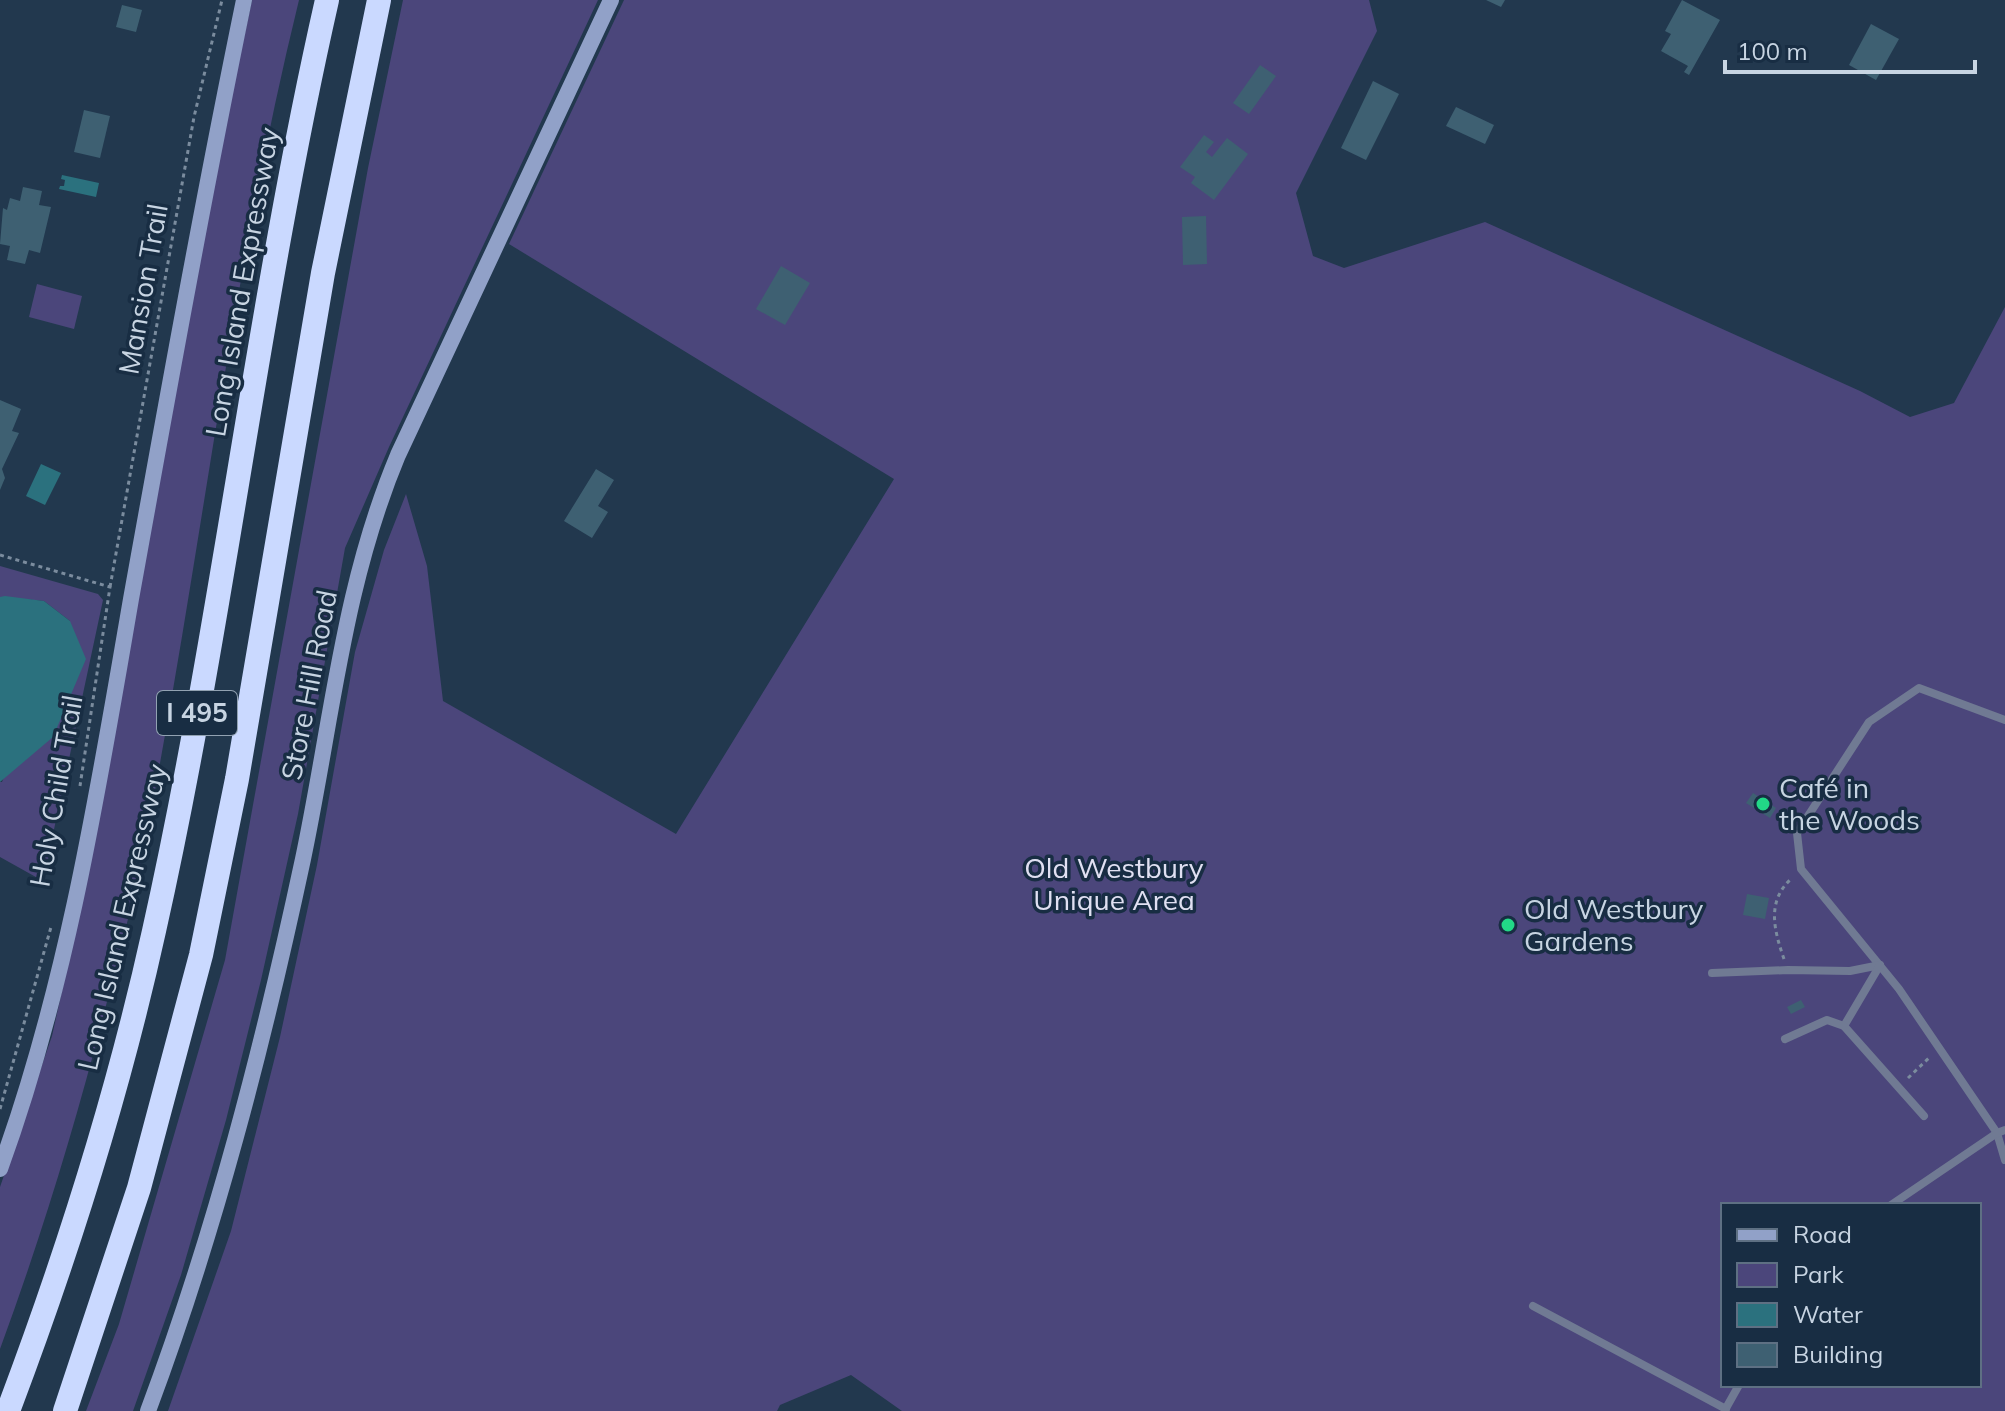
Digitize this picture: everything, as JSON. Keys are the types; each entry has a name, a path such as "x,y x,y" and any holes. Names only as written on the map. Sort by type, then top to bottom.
{"highway":[{"name":"Long Island Expressway","path":"8,1411 55,1280 91,1166 125,1050 157,919 190,756 268,293 327,0"},
{"name":"I 495","path":"65,1411 139,1188 201,955 237,779 323,273 379,0"}],"main road":[{"path":"0,1169 36,1061 81,875 196,235 244,0"},
{"name":"Store Hill Road","path":"148,1411 190,1291 254,1071 303,856 348,612 372,521 398,455 611,0"}],"lane":[{"path":"2005,720 1919,688 1869,722 1797,833 1801,869 1880,965 2001,1131 2005,1160"},
{"path":"1712,973 1850,971 1880,965"},
{"path":"1844,1026 1880,965"},
{"path":"1785,1039 1827,1020 1844,1026 1924,1116"},
{"path":"1894,1203 2001,1131"},
{"path":"1533,1306 1725,1410 1738,1387"}],"path":[{"name":"Mansion Trail","path":"110,587 194,117 222,0"},
{"path":"0,555 110,587"},
{"name":"Holy Child Trail","path":"79,788 110,587"},
{"path":"1788,970 1778,941 1774,912 1778,890 1801,869"},
{"name":"Holy Child Trail","path":"0,1109 53,919"},
{"path":"1899,1087 1939,1047"}],"green space":[{"path":"252,0 299,0 253,214 162,754 135,889 90,1066 63,1161 0,1349 0,1187 52,1036 93,851 179,364"},
{"path":"403,0 598,0 345,548 298,814 261,980 226,1120 181,1275 133,1411 86,1411 119,1324 225,960 368,168"},
{"name":"Old Westbury Unique Area","path":"624,0 1369,0 1377,31 1296,193 1313,256 1344,268 1485,222 1860,391 1910,417 1954,403 2005,307 2005,1411 902,1411 851,1375 780,1405 777,1411 168,1411 231,1231 280,1037 317,865 355,652 384,550 406,494 427,566 443,701 676,834 894,479 509,244"},
{"path":"37,284 82,296 74,329 29,317"},
{"path":"0,566 98,594 103,600 43,881 0,857 0,782 70,621 44,601 0,597"}],"water":[{"path":"62,175 99,183 96,197 59,189 64,186"},
{"path":"41,464 61,473 45,505 26,496"},
{"path":"0,597 44,601 70,621 86,659 53,737 0,782"}],"building":[{"path":"1486,0 1505,0 1501,7"},
{"path":"1682,0 1720,20 1689,75 1684,72 1688,66 1661,51 1671,34 1665,31"},
{"path":"122,5 142,10 136,32 116,27"},
{"path":"1871,24 1899,39 1876,80 1849,65"},
{"path":"1260,65 1276,76 1249,114 1233,103"},
{"path":"1373,81 1399,94 1366,160 1341,148"},
{"path":"1456,107 1494,125 1485,144 1446,126"},
{"path":"84,110 110,116 100,158 74,152"},
{"path":"1204,135 1214,142 1206,152 1212,157 1227,138 1248,154 1214,200 1191,183 1195,177 1180,167"},
{"path":"23,187 42,191 39,205 51,207 40,253 29,250 25,264 7,260 10,246 0,244 3,208 7,210 10,198 20,201"},
{"path":"1206,216 1207,264 1183,265 1182,217"},
{"path":"781,266 810,283 785,325 756,309"},
{"path":"0,400 21,409 12,431 19,433 2,469 5,478 0,490"},
{"path":"596,469 614,480 598,506 608,512 592,538 564,521"},
{"path":"1753,793 1776,808 1770,818 1746,803"},
{"path":"1747,894 1769,898 1765,919 1743,915"},
{"path":"1801,1000 1805,1007 1791,1014 1787,1007"}],"place":[{"name":"Café in the Woods","path":"1763,804"},
{"name":"Old Westbury Gardens","path":"1508,925"}]}
